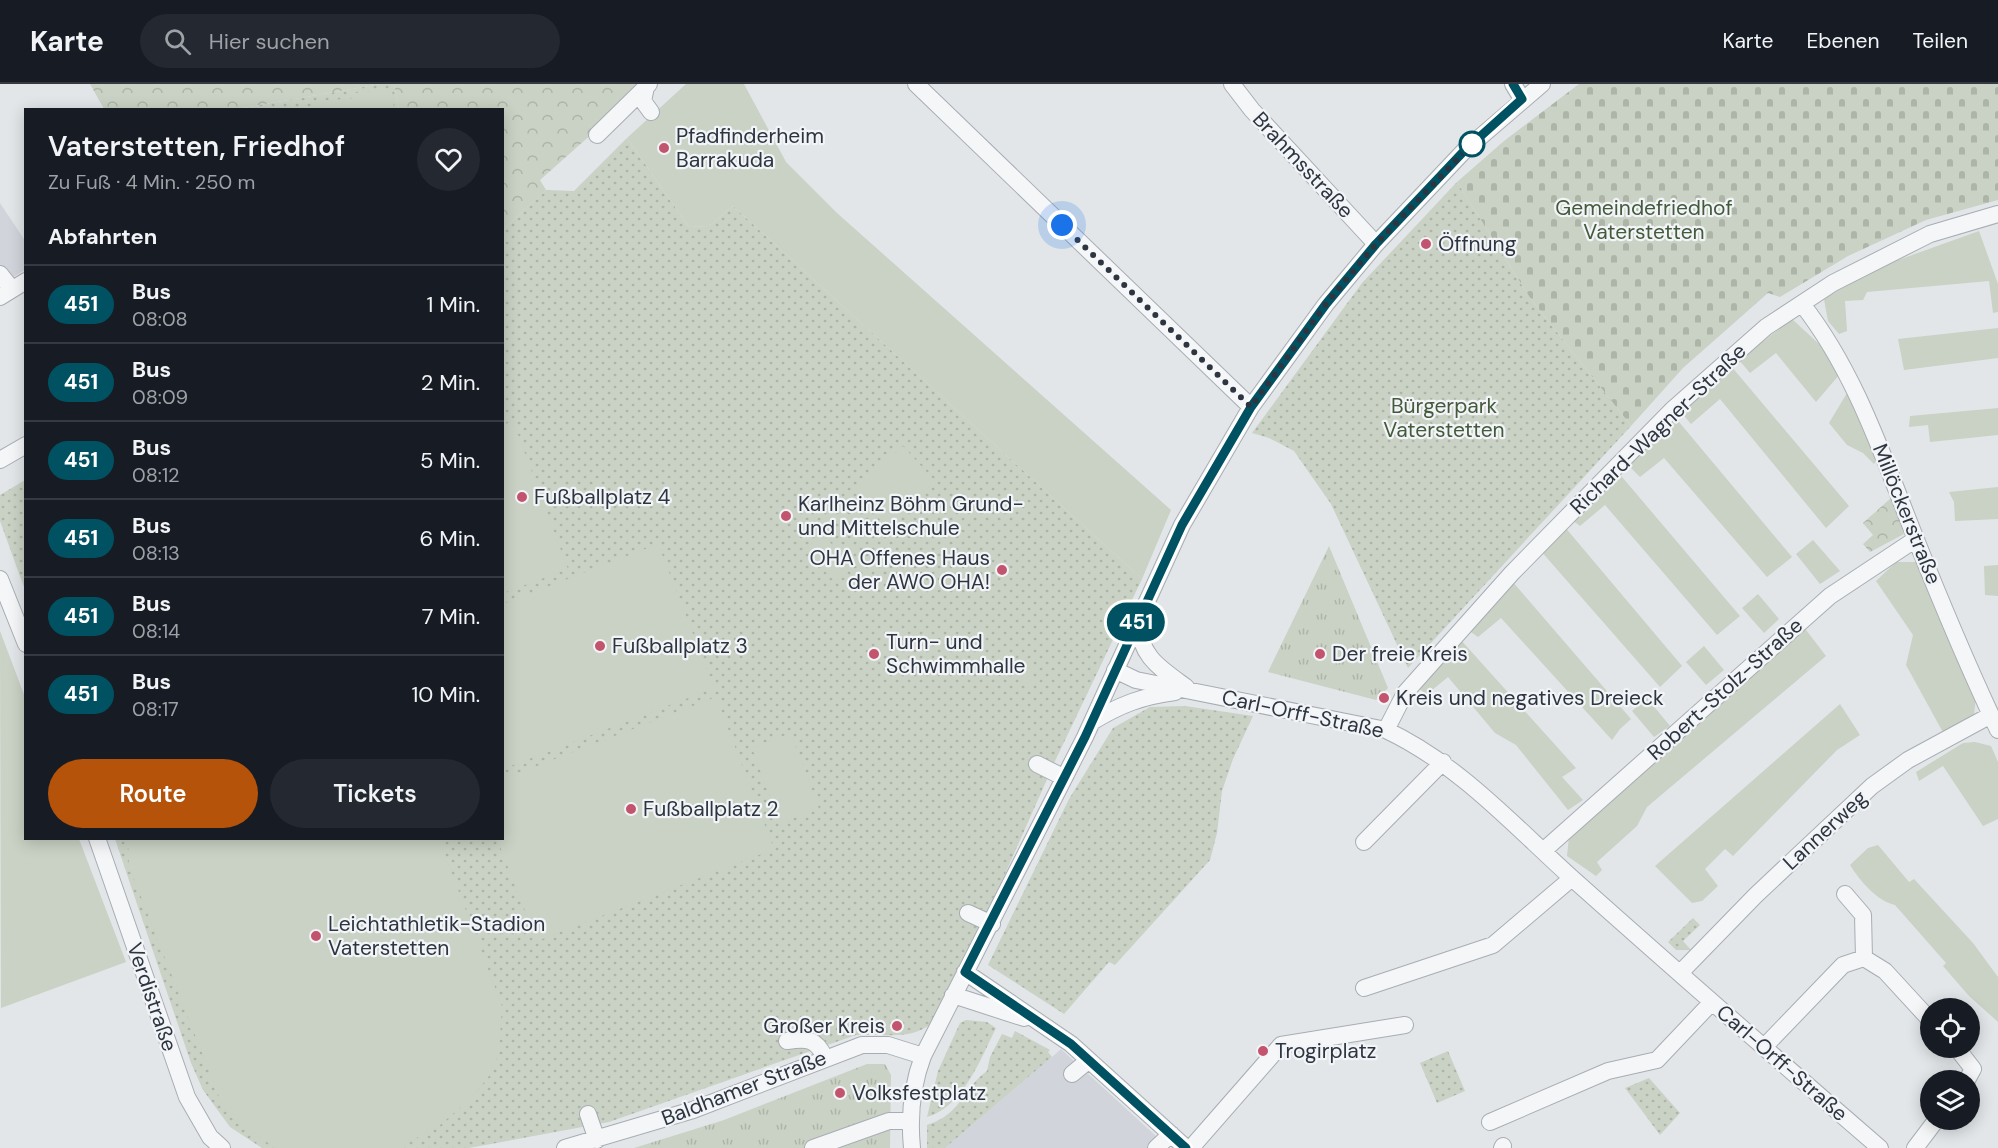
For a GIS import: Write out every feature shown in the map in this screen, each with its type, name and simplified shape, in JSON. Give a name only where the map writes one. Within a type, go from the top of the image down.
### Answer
[{"type":"street","points":[[916,84],[1251,407]]},
{"type":"street","name":"Brahmsstraße","points":[[1232,84],[1252,110],[1376,244]]},
{"type":"street","points":[[1513,84],[1522,99]]},
{"type":"street","points":[[912,1148],[911,1121],[916,1075],[923,1056],[992,924],[1092,722],[1182,525],[1251,407],[1326,304],[1376,244],[1464,151],[1542,84]]},
{"type":"street","points":[[648,85],[643,101],[651,112]]},
{"type":"street","points":[[597,135],[648,85]]},
{"type":"street","name":"Richard-Wagner-Straße","points":[[1386,730],[1405,693],[1557,526],[1679,403],[1766,327],[1833,283],[1930,234],[1998,214]]},
{"type":"street","points":[[0,274],[12,289]]},
{"type":"street","name":"Millöckerstraße","points":[[1802,304],[1829,340],[1867,414],[1916,539],[1994,723]]},
{"type":"street","points":[[0,460],[24,446]]},
{"type":"street","name":"Robert-Stolz-Straße","points":[[1542,851],[1830,596],[1916,539]]},
{"type":"street","points":[[0,579],[24,639]]},
{"type":"street","name":"Carl-Orff-Straße","points":[[1137,620],[1139,639],[1148,657],[1191,691]]},
{"type":"street","name":"Carl-Orff-Straße","points":[[1115,670],[1136,680],[1386,730],[1443,762],[1880,1148]]},
{"type":"street","name":"Carl-Orff-Straße","points":[[1092,722],[1116,707],[1138,698],[1191,691]]},
{"type":"street","name":"Lannerweg","points":[[1680,973],[1756,895],[1872,786],[1908,760],[1994,723]]},
{"type":"street","points":[[1364,842],[1443,762]]},
{"type":"street","points":[[1037,764],[1063,777]]},
{"type":"street","name":"Verdistraße","points":[[98,840],[187,1097],[216,1144]]},
{"type":"street","points":[[1364,988],[1493,945],[1572,878]]},
{"type":"street","points":[[1845,894],[1863,915],[1864,958]]},
{"type":"street","points":[[968,913],[992,924]]},
{"type":"street","points":[[1764,1047],[1843,965],[1864,958],[1885,970],[1920,1009]]},
{"type":"street","points":[[965,972],[1048,1026],[1186,1148]]},
{"type":"street","points":[[953,995],[1048,1026]]},
{"type":"street","name":"Carl-Orff-Straße","points":[[1490,1122],[1608,1071],[1657,1060],[1712,1002]]},
{"type":"street","points":[[1191,1148],[1281,1045],[1405,1025]]},
{"type":"street","points":[[787,1041],[807,1038],[818,1044],[825,1058]]},
{"type":"street","name":"Baldhamer Straße","points":[[565,1148],[693,1110],[862,1045],[888,1045],[923,1056]]},
{"type":"street","points":[[1072,1074],[1089,1060]]},
{"type":"street","points":[[588,1114],[597,1140]]},
{"type":"street","points":[[813,1148],[889,1121],[911,1121]]},
{"type":"street","points":[[1915,1148],[1929,1130]]},
{"type":"street","points":[[1156,1148],[1171,1134]]},
{"type":"shaded area","points":[[0,203],[24,239],[24,271],[0,285]]},
{"type":"shaded area","points":[[1061,1049],[1169,1148],[945,1148],[1052,1057]]},
{"type":"green space","points":[[90,84],[381,84],[243,108],[103,108]]},
{"type":"green space","points":[[381,84],[394,84],[399,108],[243,108]]},
{"type":"green space","points":[[394,84],[642,84],[603,124],[540,180],[546,190],[504,229],[504,108],[399,108]]},
{"type":"green space","points":[[686,84],[744,84],[786,162],[837,213],[1171,510],[1142,579],[733,206],[709,226],[689,227],[627,138]]},
{"type":"green space","name":"Gemeindefriedhof Vaterstetten","points":[[1579,84],[1998,84],[1998,200],[1926,220],[1848,256],[1780,297],[1768,293],[1683,368],[1631,426],[1530,298],[1457,182],[1504,141]]},
{"type":"green space","points":[[392,89],[394,108],[291,108],[319,106],[319,101],[355,98],[355,93]]},
{"type":"green space","points":[[627,138],[689,227],[709,226],[733,206],[1142,579],[1056,759],[978,935],[931,1024],[914,1033],[856,1035],[609,1122],[469,1148],[262,1148],[230,1127],[203,1090],[191,1063],[115,840],[504,840],[504,229],[546,190],[574,191]]},
{"type":"green space","name":"Bürgerpark Vaterstetten","points":[[1457,182],[1530,298],[1631,426],[1408,668],[1331,504],[1294,451],[1269,438],[1252,433],[1362,283]]},
{"type":"green space","points":[[1979,231],[1998,284],[1998,312],[1993,313],[1989,281],[1867,292],[1863,300],[1845,301],[1847,331],[1839,334],[1828,321],[1824,299],[1876,268]]},
{"type":"green space","points":[[1792,319],[1819,344],[1840,374],[1816,402],[1776,353],[1750,373],[1739,360]]},
{"type":"green space","points":[[1998,328],[1998,358],[1904,370],[1898,339]]},
{"type":"green space","points":[[1731,366],[1849,506],[1826,528],[1720,399],[1691,424],[1680,411]]},
{"type":"green space","points":[[1850,388],[1880,456],[1874,464],[1863,453],[1847,445],[1829,423]]},
{"type":"green space","points":[[1998,408],[1998,435],[1930,442],[1928,425],[1909,427],[1910,416]]},
{"type":"green space","points":[[1674,416],[1792,557],[1767,577],[1664,458],[1640,477],[1625,462]]},
{"type":"green space","name":"Fußballplatz 4","points":[[513,421],[568,569],[504,593],[504,425]]},
{"type":"green space","points":[[903,446],[935,481],[886,526],[853,491]]},
{"type":"green space","points":[[1617,471],[1740,616],[1717,635],[1605,505],[1580,526],[1571,519]]},
{"type":"green space","points":[[24,481],[24,587],[0,521],[0,495]]},
{"type":"green space","points":[[1998,487],[1998,519],[1955,521],[1954,502],[1949,492]]},
{"type":"green space","points":[[1891,498],[1904,534],[1870,552],[1863,544],[1873,535],[1863,523]]},
{"type":"green space","points":[[1564,526],[1682,666],[1660,687],[1540,550]]},
{"type":"green space","points":[[822,533],[851,566],[834,581],[805,549]]},
{"type":"green space","points":[[1813,540],[1840,571],[1820,584],[1796,554]]},
{"type":"green space","name":"Fußballplatz 3","points":[[658,544],[714,688],[504,769],[504,604]]},
{"type":"green space","points":[[1329,546],[1388,688],[1376,700],[1268,672]]},
{"type":"green space","points":[[1896,562],[1919,562],[1976,697],[1974,715],[1945,736],[1906,665],[1913,635],[1876,581]]},
{"type":"green space","points":[[1998,565],[1998,596],[1985,595],[1984,566]]},
{"type":"green space","points":[[1512,581],[1631,719],[1612,740],[1501,618],[1478,637],[1468,630]]},
{"type":"green space","points":[[1758,594],[1779,619],[1764,633],[1742,608]]},
{"type":"green space","points":[[1803,626],[1826,656],[1647,807],[1637,826],[1597,862],[1602,870],[1596,876],[1567,856],[1569,837]]},
{"type":"green space","points":[[0,631],[24,694],[24,840],[79,840],[126,962],[1,1008]]},
{"type":"green space","points":[[1460,639],[1576,768],[1562,777],[1583,800],[1568,810],[1516,745],[1495,733],[1448,677],[1426,695],[1417,686]]},
{"type":"green space","points":[[1704,646],[1724,670],[1706,685],[1686,662]]},
{"type":"green space","points":[[1022,665],[1035,670],[1030,683],[1016,677]]},
{"type":"green space","name":"Fußballplatz 2","points":[[716,697],[774,849],[537,941],[497,840],[504,840],[504,779]]},
{"type":"green space","points":[[1647,698],[1670,726],[1654,737],[1632,711]]},
{"type":"green space","points":[[1840,704],[1860,735],[1837,750],[1733,856],[1725,849],[1705,869],[1718,886],[1702,901],[1692,903],[1655,866]]},
{"type":"green space","points":[[1185,706],[1253,716],[1233,759],[1222,791],[1217,833],[1210,860],[1115,965],[1109,962],[1064,1014],[988,965],[1069,799],[1113,728],[1150,707]]},
{"type":"green space","points":[[791,733],[819,809],[780,823],[752,748]]},
{"type":"green space","points":[[1975,742],[1991,746],[1998,762],[1998,819],[1983,826],[1943,766],[1919,781],[1916,772],[1963,743]]},
{"type":"green space","name":"Leichtathletik-Stadion Vaterstetten","points":[[128,840],[439,840],[502,1006],[499,1053],[489,1076],[473,1096],[439,1126],[398,1148],[277,1148],[244,1129],[228,1114],[220,1099],[129,866]]},
{"type":"green space","points":[[1878,845],[1909,882],[1914,879],[1973,943],[1998,977],[1998,1022],[1980,1006],[1980,998],[1969,996],[1943,966],[1946,963],[1895,905],[1875,895],[1854,871],[1850,865],[1868,848]]},
{"type":"green space","points":[[1693,918],[1700,925],[1683,941],[1691,950],[1676,950],[1668,942]]},
{"type":"green space","points":[[966,1020],[987,1022],[996,1028],[977,1067],[961,1092],[940,1112],[927,1117],[938,1071],[960,1023]]},
{"type":"green space","points":[[1015,1031],[1050,1050],[1048,1052],[1052,1057],[945,1148],[927,1148],[927,1125],[939,1120],[955,1108],[972,1085],[987,1071],[990,1057],[1002,1034],[1012,1038]]},
{"type":"green space","points":[[1448,1051],[1465,1091],[1437,1103],[1420,1063]]},
{"type":"green space","name":"Volksfestplatz","points":[[867,1064],[885,1064],[891,1075],[890,1148],[634,1148],[724,1120]]},
{"type":"green space","points":[[1649,1078],[1680,1113],[1660,1135],[1625,1088]]},
{"type":"bus line","name":"451","points":[[1186,1148],[1071,1044],[1048,1026],[965,972],[992,924],[1063,777],[1085,737],[1182,525],[1251,407],[1280,364],[1326,304],[1376,244],[1447,167],[1522,99],[1513,84]]},
{"type":"place","name":"Pfadfinderheim Barrakuda","points":[[664,148]]},
{"type":"place","name":"Öffnung","points":[[1426,244]]},
{"type":"place","name":"Fußballplatz 4","points":[[522,497]]},
{"type":"place","name":"Karlheinz Böhm Grund- und Mittelschule","points":[[786,516]]},
{"type":"place","name":"OHA Offenes Haus der AWO OHA!","points":[[1002,570]]},
{"type":"place","name":"Fußballplatz 3","points":[[600,646]]},
{"type":"place","name":"Turn- und Schwimmhalle","points":[[874,654]]},
{"type":"place","name":"Der freie Kreis","points":[[1320,654]]},
{"type":"place","name":"Kreis und negatives Dreieck","points":[[1384,698]]},
{"type":"place","name":"Fußballplatz 2","points":[[631,809]]},
{"type":"place","name":"Leichtathletik-Stadion Vaterstetten","points":[[316,936]]},
{"type":"place","name":"Großer Kreis","points":[[897,1026]]},
{"type":"place","name":"Trogirplatz","points":[[1263,1051]]},
{"type":"place","name":"Volksfestplatz","points":[[840,1093]]},
{"type":"route","points":[[1062,225],[1251,407],[1280,364],[1326,304],[1376,244],[1447,167],[1472,144]]}]
